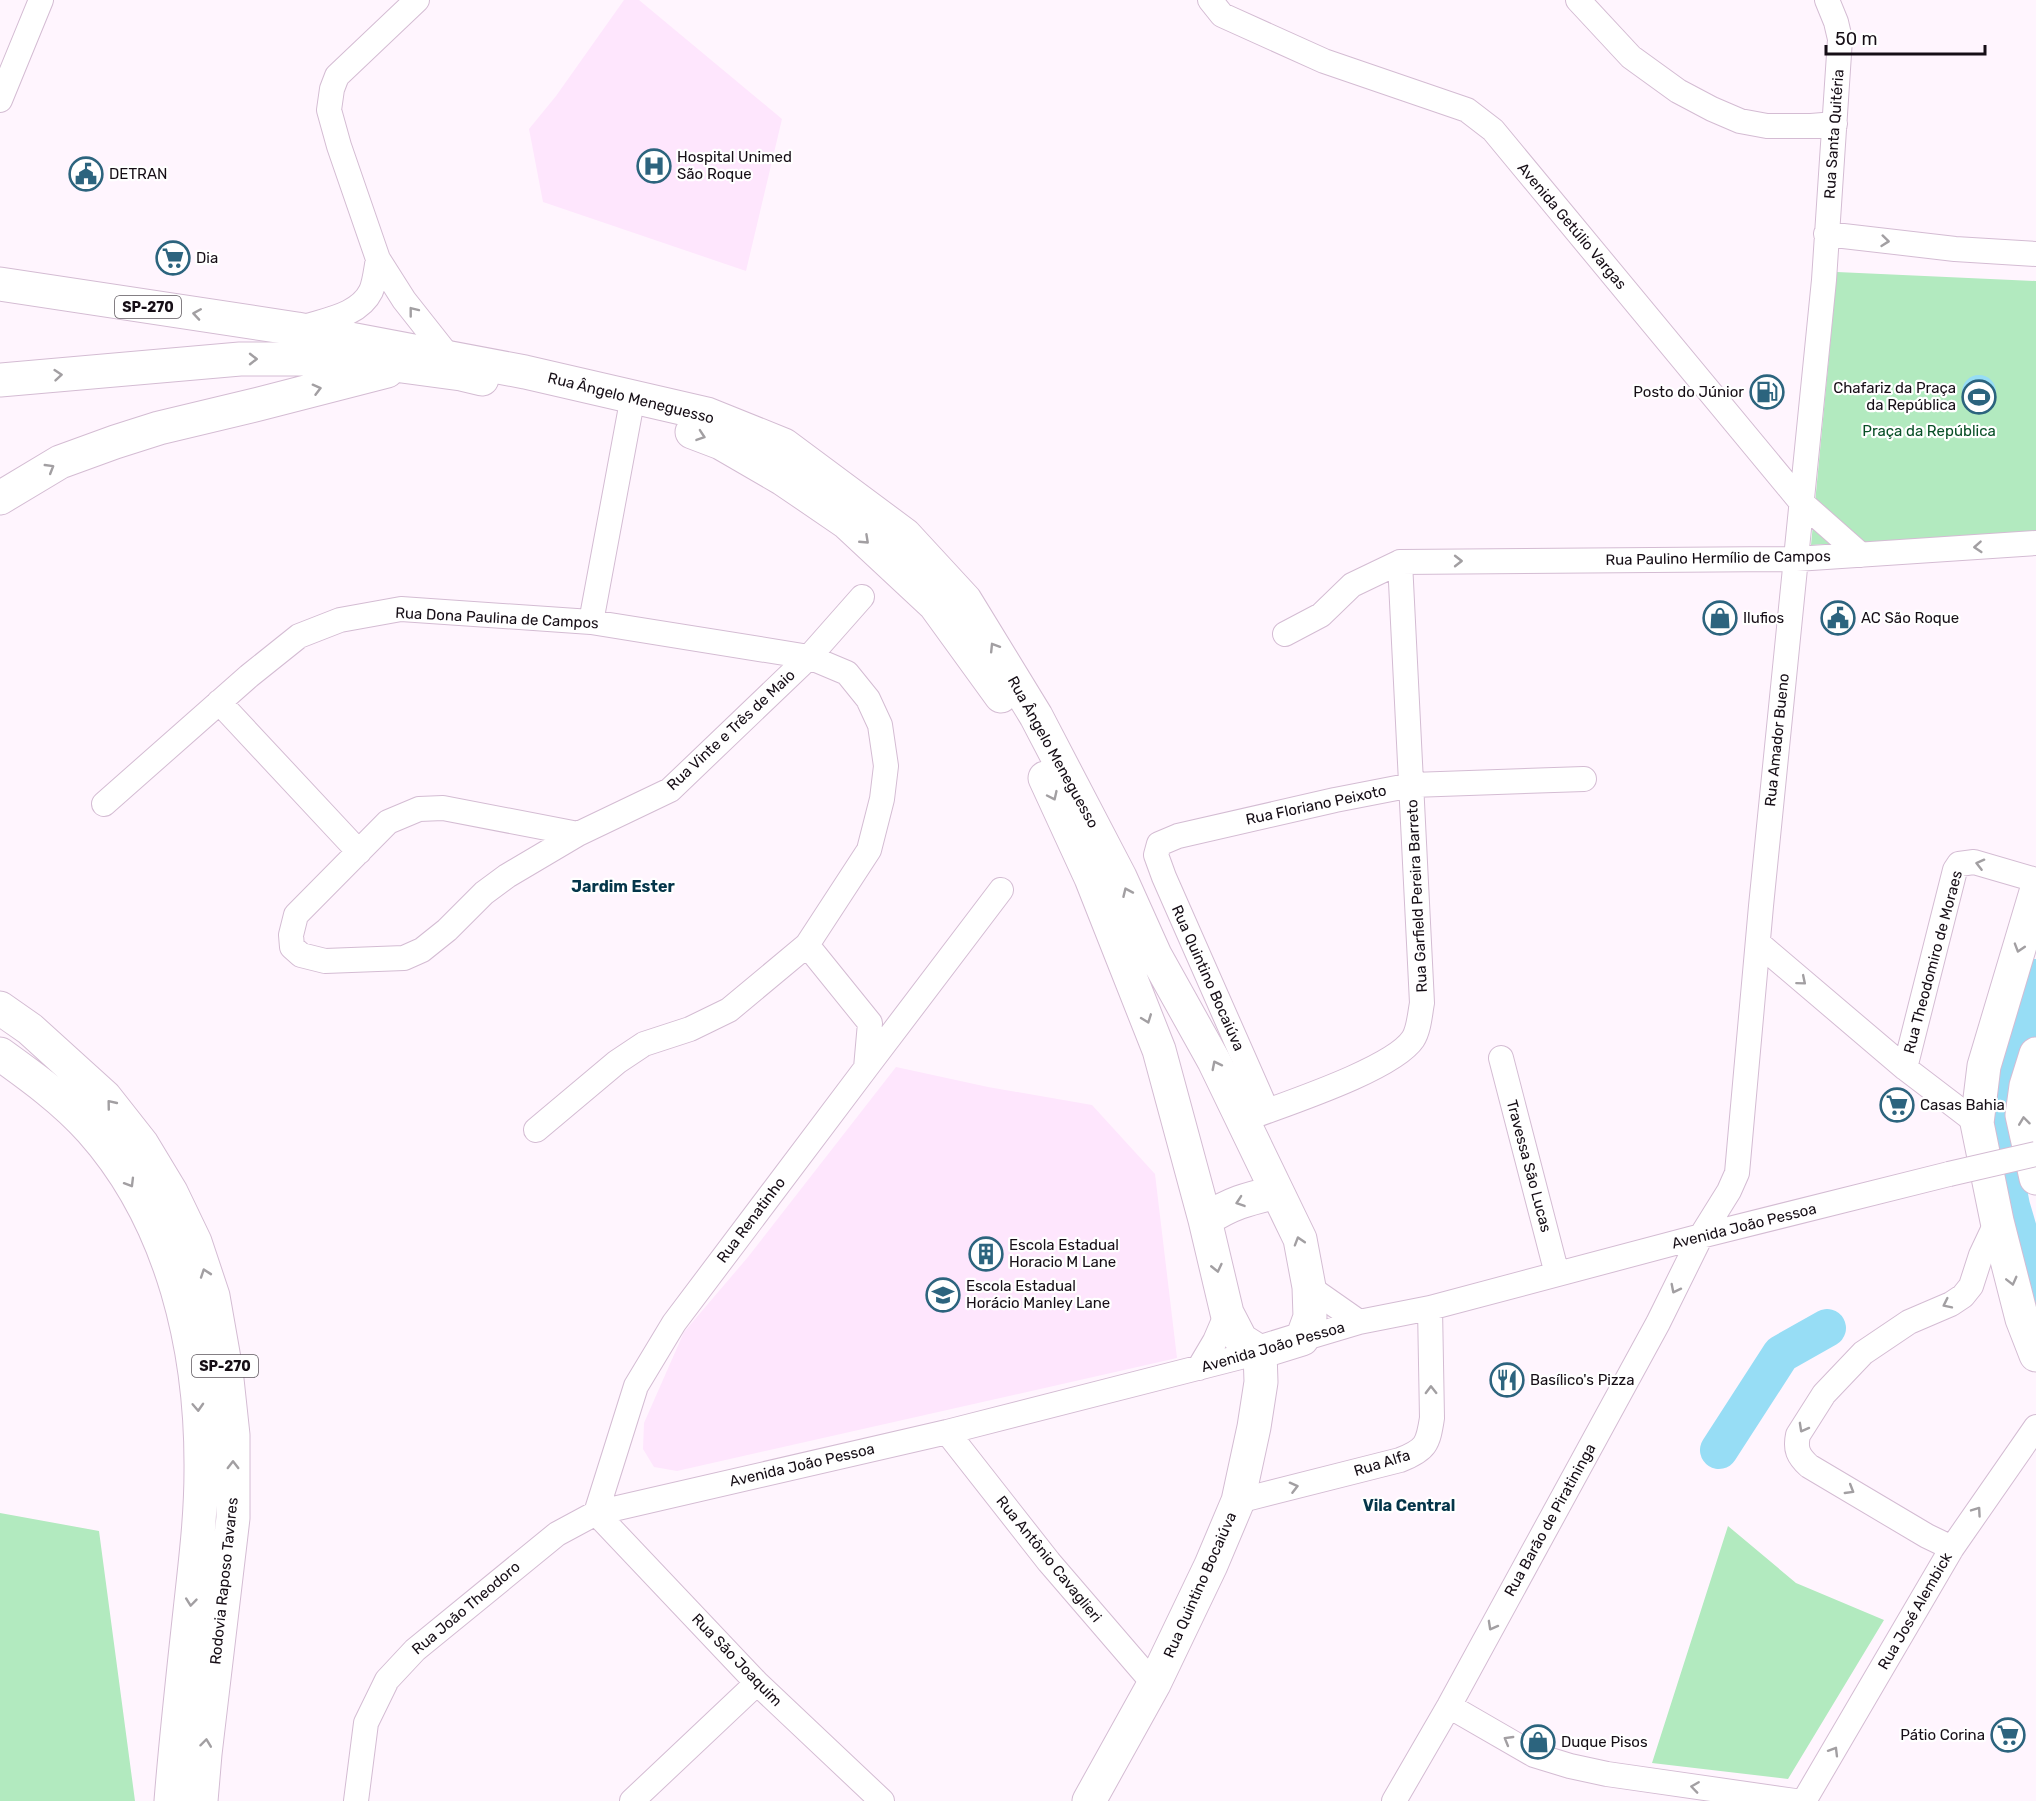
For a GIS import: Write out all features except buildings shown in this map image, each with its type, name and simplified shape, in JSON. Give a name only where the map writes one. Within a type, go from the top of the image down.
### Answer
[{"type":"main road","name":"SP-270","points":[[0,284],[297,329]]},
{"type":"main road","name":"Rua Ângelo Meneguesso","points":[[297,329],[525,372],[631,405],[668,424],[722,443],[783,479],[846,522],[935,605],[1019,722],[1090,878],[1159,1050],[1205,1220],[1227,1313],[1241,1340],[1260,1352]]},
{"type":"main road","name":"Rua Ângelo Meneguesso","points":[[0,380],[240,359],[357,360],[400,368],[452,373],[631,405],[707,414],[784,445],[905,535],[965,600],[1036,716],[1120,877],[1155,955],[1214,1061],[1255,1115],[1277,1192],[1300,1239],[1309,1287],[1310,1317],[1302,1340]]},
{"type":"main road","points":[[0,498],[60,462],[115,442],[159,428],[259,405],[400,368]]},
{"type":"main road","points":[[2036,892],[1984,1065],[1977,1123],[1997,1221],[2022,1319],[2036,1355]]},
{"type":"main road","name":"Rodovia Raposo Tavares","points":[[0,1008],[30,1029],[105,1097],[142,1144],[171,1192],[195,1242],[213,1296],[226,1370],[233,1436],[233,1518],[201,1801]]},
{"type":"main road","name":"Rodovia Raposo Tavares","points":[[0,1054],[44,1086],[90,1129],[129,1179],[158,1235],[183,1302],[197,1384],[201,1470],[197,1546],[171,1801]]},
{"type":"main road","points":[[2036,1054],[2026,1086],[2022,1115],[2036,1178]]},
{"type":"main road","points":[[1205,1220],[1226,1206],[1244,1199],[1277,1192]]},
{"type":"main road","name":"Avenida João Pessoa","points":[[1260,1352],[1302,1340]]},
{"type":"main road","name":"Rua Quintino Bocaiúva","points":[[1089,1801],[1154,1684],[1238,1501],[1256,1416],[1260,1382],[1260,1352]]},
{"type":"street","points":[[0,100],[41,0]]},
{"type":"street","points":[[417,0],[337,76],[330,97],[329,110],[378,259],[404,300],[449,357]]},
{"type":"street","name":"Avenida Getúlio Vargas","points":[[1210,0],[1222,15],[1324,61],[1467,110],[1493,130],[1802,502],[1861,555]]},
{"type":"street","points":[[1578,0],[1631,57],[1678,91],[1712,109],[1740,121],[1767,126],[1835,124]]},
{"type":"street","name":"Rua Santa Quitéria","points":[[1826,234],[1840,39],[1827,0]]},
{"type":"street","points":[[1826,234],[1955,249],[2036,254]]},
{"type":"street","name":"Rua Amador Bueno","points":[[1701,1236],[1729,1191],[1737,1173],[1823,291],[1826,234]]},
{"type":"street","points":[[297,329],[350,312],[360,304],[371,292],[378,259]]},
{"type":"street","points":[[591,622],[631,405]]},
{"type":"street","name":"Rua Paulino Hermílio de Campos","points":[[1400,561],[1796,559],[2036,543]]},
{"type":"street","points":[[1285,634],[1320,615],[1352,585],[1400,561]]},
{"type":"street","name":"Rua Garfield Pereira Barreto","points":[[1255,1115],[1367,1071],[1395,1057],[1414,1038],[1422,1003],[1400,561]]},
{"type":"street","name":"Rua Vinte e Três de Maio","points":[[578,834],[443,808],[419,809],[388,822],[296,915],[291,935],[292,947],[301,955],[325,961],[404,958],[422,950],[447,930],[484,893],[507,876],[578,834],[669,790],[809,657],[862,597]]},
{"type":"street","name":"Rua Dona Paulina de Campos","points":[[104,804],[219,702],[299,636],[340,620],[401,609],[591,622],[809,657],[847,673],[868,699],[880,725],[886,766],[882,800],[869,850],[807,945],[729,1010],[690,1029],[644,1044],[617,1062],[536,1130]]},
{"type":"street","points":[[219,702],[358,852]]},
{"type":"street","name":"Rua Floriano Peixoto","points":[[1158,843],[1234,823],[1412,785],[1584,778]]},
{"type":"street","name":"Rua Quintino Bocaiúva","points":[[1158,843],[1156,855],[1255,1115]]},
{"type":"street","name":"Rua Theodomiro de Moraes","points":[[1905,1068],[1955,870],[1959,864],[1974,862],[2036,880]]},
{"type":"street","name":"Rua Renatinho","points":[[596,1513],[636,1386],[668,1332],[1001,890]]},
{"type":"street","points":[[1758,943],[1905,1068],[1977,1123]]},
{"type":"street","points":[[807,945],[870,1023],[866,1068]]},
{"type":"street","name":"Travessa São Lucas","points":[[1501,1058],[1557,1274]]},
{"type":"street","name":"Avenida João Pessoa","points":[[1302,1340],[1359,1322],[1430,1308],[1701,1236],[2036,1154]]},
{"type":"street","points":[[1952,1548],[1927,1536],[1809,1466],[1797,1451],[1797,1441],[1798,1435],[1824,1394],[1863,1353],[1909,1322],[1951,1304],[1963,1296],[1971,1286],[1981,1255],[1997,1221]]},
{"type":"street","name":"Rua Barão de Piratininga","points":[[1394,1801],[1449,1706],[1658,1323],[1701,1236]]},
{"type":"street","points":[[1309,1287],[1359,1322]]},
{"type":"street","name":"Rua Alfa","points":[[1238,1501],[1400,1460],[1425,1447],[1430,1435],[1432,1418],[1430,1308]]},
{"type":"street","points":[[1199,1368],[1215,1341],[1227,1313]]},
{"type":"street","name":"Avenida João Pessoa","points":[[596,1513],[947,1432],[1260,1352]]},
{"type":"street","name":"Rua José Alembick","points":[[1804,1801],[1952,1548],[2036,1428]]},
{"type":"street","name":"Rua Antônio Cavaglieri","points":[[947,1432],[1049,1562],[1154,1684]]},
{"type":"street","name":"Rua São Joaquim","points":[[596,1513],[757,1683],[882,1801]]},
{"type":"street","name":"Rua João Theodoro","points":[[356,1801],[366,1723],[387,1680],[415,1650],[548,1541],[596,1513]]},
{"type":"street","points":[[632,1801],[757,1683]]},
{"type":"street","points":[[1449,1706],[1534,1755],[1570,1766],[1607,1774],[1795,1801]]},
{"type":"shaded area","name":"Hospital Unimed São Roque","points":[[624,0],[639,0],[782,119],[746,271],[543,202],[529,129],[556,96]]},
{"type":"shaded area","name":"Escola Estadual Horácio Manley Lane","points":[[896,1067],[988,1087],[1092,1105],[1155,1174],[1177,1358],[677,1471],[654,1467],[643,1449],[644,1423],[684,1332],[748,1257]]},
{"type":"green space","name":"Praça da República","points":[[1837,272],[2036,281],[2036,533],[1811,545]]},
{"type":"green space","points":[[0,1513],[99,1531],[135,1801],[0,1801]]},
{"type":"green space","points":[[1728,1526],[1796,1583],[1884,1620],[1788,1779],[1652,1763]]},
{"type":"water","name":"Chafariz da Praça da República","points":[[1979,375],[1991,380],[1996,392],[1991,404],[1979,409],[1967,404],[1962,392],[1967,380]]},
{"type":"waterway","points":[[2036,978],[2006,1080],[1998,1117],[2000,1150],[2011,1206],[2036,1291]]},
{"type":"waterway","points":[[1719,1450],[1781,1354],[1827,1328]]},
{"type":"place","name":"Hospital Unimed São Roque","points":[[654,166]]},
{"type":"place","name":"DETRAN","points":[[86,174]]},
{"type":"place","name":"Dia","points":[[173,258]]},
{"type":"place","name":"Posto do Júnior","points":[[1767,392]]},
{"type":"place","name":"Chafariz da Praça da República","points":[[1979,397]]},
{"type":"place","name":"Ilufios","points":[[1720,618]]},
{"type":"place","name":"AC São Roque","points":[[1838,618]]},
{"type":"place","name":"Casas Bahia","points":[[1897,1105]]},
{"type":"place","name":"Escola Estadual Horacio M Lane","points":[[986,1254]]},
{"type":"place","name":"Escola Estadual Horácio Manley Lane","points":[[943,1295]]},
{"type":"place","name":"Basílico's Pizza","points":[[1507,1380]]},
{"type":"place","name":"Pátio Corina","points":[[2008,1735]]},
{"type":"place","name":"Duque Pisos","points":[[1538,1742]]},
{"type":"district","name":"Jardim Ester","points":[[623,886]]},
{"type":"district","name":"Vila Central","points":[[1409,1505]]}]
